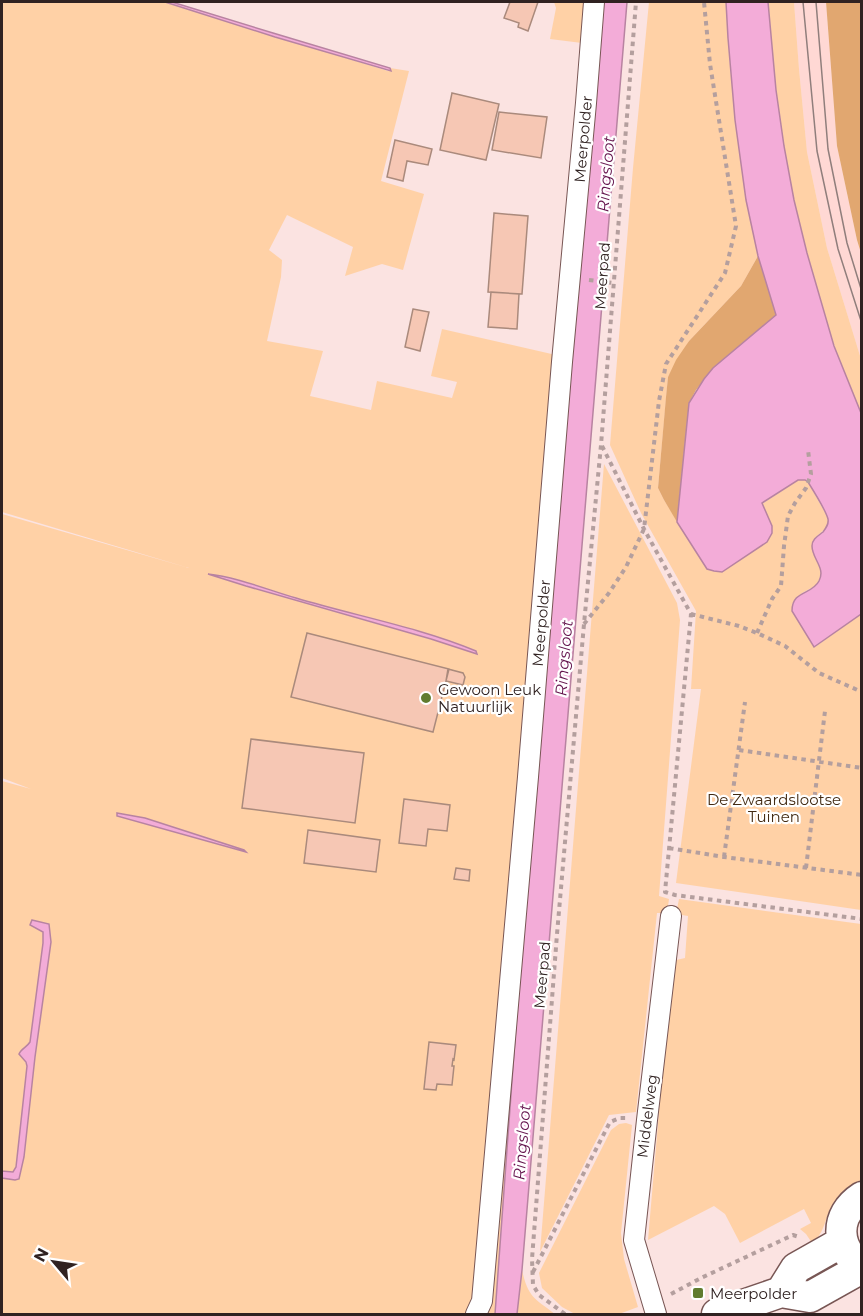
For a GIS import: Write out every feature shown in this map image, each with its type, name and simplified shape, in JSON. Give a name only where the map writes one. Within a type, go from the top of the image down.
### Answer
[{"type":"main road","points":[[717,1314],[781,1292],[810,1297],[861,1267],[849,1257],[842,1242],[841,1230],[848,1209],[861,1197]]},
{"type":"main road","points":[[781,1292],[796,1268],[842,1242]]},
{"type":"street","name":"Meerpolder","points":[[476,1314],[482,1301],[594,2]]},
{"type":"street","name":"Middelweg","points":[[654,1310],[634,1240],[671,916]]},
{"type":"path","name":"Meerpad","points":[[532,1276],[545,1084],[601,445],[636,2]]},
{"type":"path","points":[[584,624],[626,567],[644,530],[659,401],[666,364],[725,273],[736,226],[710,64],[704,2]]},
{"type":"path","points":[[605,282],[614,283]]},
{"type":"path","points":[[601,445],[644,530],[691,614],[665,892],[861,919]]},
{"type":"path","points":[[757,633],[772,599],[781,586],[788,516],[806,488],[811,474],[808,450]]},
{"type":"path","points":[[691,614],[757,633],[785,646],[819,673],[861,692]]},
{"type":"path","points":[[724,857],[745,702]]},
{"type":"path","points":[[806,868],[825,711]]},
{"type":"path","points":[[739,750],[861,768]]},
{"type":"path","points":[[669,848],[861,875]]},
{"type":"path","points":[[565,1314],[539,1295],[533,1286],[532,1276],[610,1122],[620,1118],[646,1120]]},
{"type":"path","points":[[654,1310],[701,1278],[766,1246],[793,1235],[801,1237]]},
{"type":"shaded area","points":[[794,2],[826,2],[837,146],[861,253],[861,359],[827,248],[807,152]]},
{"type":"shaded area","points":[[826,2],[861,2],[861,253],[837,146]]},
{"type":"shaded area","points":[[758,256],[776,315],[713,368],[689,403],[677,522],[658,488],[668,377],[689,341],[741,286]]},
{"type":"green space","points":[[2,2],[165,2],[388,71],[391,70],[390,68],[409,71],[381,181],[424,194],[403,270],[382,264],[345,276],[353,247],[287,215],[269,250],[282,260],[281,277],[267,341],[323,351],[310,396],[371,410],[377,381],[452,398],[457,382],[431,376],[442,329],[556,355],[582,43],[550,39],[556,8],[554,2],[600,2],[525,902],[495,1314],[2,1314],[2,1178],[19,1179],[24,1157],[51,942],[49,924],[32,921],[31,925],[43,932],[43,943],[30,1042],[20,1051],[27,1066],[16,1167],[13,1172],[2,1171],[2,781],[31,789],[2,778],[2,514],[189,568],[2,512]],"holes":[[[208,574],[243,581],[301,600],[411,629],[476,651],[475,654]],[[117,813],[145,818],[245,852],[117,816]]]},
{"type":"green space","name":"De Zwaardslootse Tuinen","points":[[649,2],[726,2],[737,129],[758,256],[741,286],[689,341],[668,377],[658,488],[707,569],[772,526],[762,504],[798,480],[808,482],[828,518],[828,526],[814,539],[813,552],[821,575],[815,586],[802,593],[792,604],[792,611],[815,647],[861,614],[861,910],[676,883],[701,689],[691,689],[696,611],[641,513],[610,445]]},
{"type":"green space","points":[[768,2],[794,2],[807,152],[827,248],[861,359],[861,413],[837,354],[820,303],[798,219],[776,89]]},
{"type":"green space","points":[[604,464],[677,603],[680,620],[659,896],[669,899],[667,913],[657,913],[636,1112],[609,1115],[540,1252]]},
{"type":"green space","points":[[679,899],[861,924],[861,1180],[839,1195],[830,1209],[821,1232],[812,1243],[800,1229],[811,1223],[804,1209],[740,1243],[725,1214],[714,1206],[648,1240],[672,961],[685,958],[688,916],[676,914]]},
{"type":"green space","points":[[619,1124],[632,1125],[621,1233],[624,1259],[638,1307],[619,1314],[575,1314],[562,1307],[542,1288],[539,1273],[611,1130]]},
{"type":"green space","points":[[522,1270],[533,1296],[555,1314],[517,1314]]},
{"type":"water","points":[[165,2],[172,2],[390,68],[391,71],[275,37]]},
{"type":"water","name":"Ringsloot","points":[[600,2],[627,2],[522,1270],[517,1314],[495,1314],[525,902]]},
{"type":"water","points":[[726,2],[768,2],[776,90],[794,200],[834,346],[861,413],[861,614],[814,647],[792,611],[795,599],[812,589],[819,581],[821,572],[812,544],[828,523],[825,511],[808,482],[798,480],[762,503],[772,526],[772,533],[767,542],[722,572],[707,569],[677,522],[689,403],[713,368],[776,315],[758,256],[746,200],[735,120]]},
{"type":"water","points":[[208,574],[241,581],[409,628],[476,651],[477,654],[431,639]]},
{"type":"water","points":[[117,813],[145,818],[246,852],[117,816]]},
{"type":"water","points":[[32,920],[49,924],[51,942],[24,1157],[19,1179],[15,1180],[2,1178],[2,1171],[13,1172],[16,1167],[27,1066],[19,1054],[30,1042],[43,943],[43,932],[30,925]]},
{"type":"building","points":[[510,2],[538,2],[528,31],[518,27],[519,23],[504,18]]},
{"type":"building","points":[[452,93],[499,104],[486,160],[440,150]]},
{"type":"building","points":[[499,112],[547,117],[541,158],[492,150]]},
{"type":"building","points":[[395,140],[432,149],[428,165],[407,161],[403,181],[387,177]]},
{"type":"building","points":[[494,213],[528,216],[522,294],[488,292]]},
{"type":"building","points":[[491,292],[519,294],[517,329],[488,327]]},
{"type":"building","points":[[413,309],[429,312],[420,351],[405,347]]},
{"type":"building","points":[[307,633],[449,669],[433,732],[291,697]]},
{"type":"building","points":[[448,669],[463,673],[465,677],[463,685],[446,681]]},
{"type":"building","points":[[251,739],[364,753],[355,823],[242,808]]},
{"type":"building","points":[[404,799],[450,805],[447,831],[428,829],[426,846],[399,843]]},
{"type":"building","points":[[308,830],[380,840],[376,872],[304,863]]},
{"type":"building","points":[[456,868],[470,870],[469,881],[454,879]]},
{"type":"building","points":[[429,1042],[456,1045],[452,1066],[454,1066],[452,1085],[437,1084],[436,1090],[424,1089]]},
{"type":"tram line","points":[[803,2],[817,151],[838,249],[862,324]]},
{"type":"tram line","points":[[816,2],[828,149],[847,243],[862,292]]},
{"type":"place","name":"Gewoon Leuk Natuurlijk","points":[[426,698]]},
{"type":"place","name":"Meerpolder","points":[[698,1293]]}]
